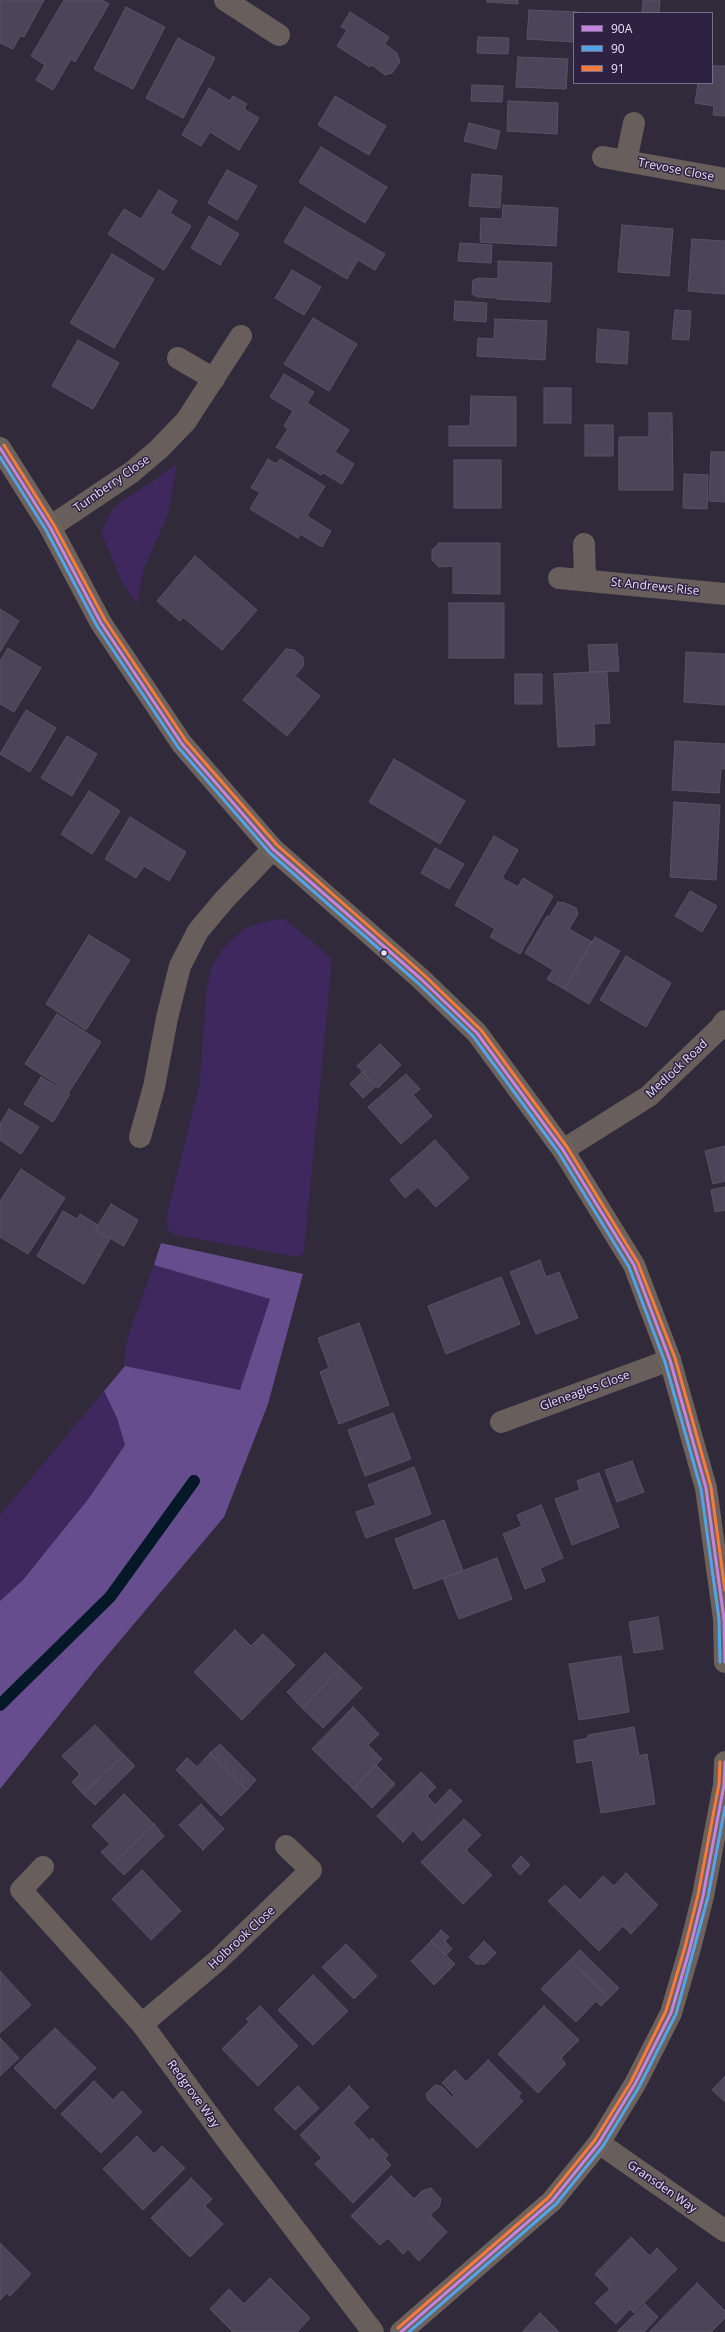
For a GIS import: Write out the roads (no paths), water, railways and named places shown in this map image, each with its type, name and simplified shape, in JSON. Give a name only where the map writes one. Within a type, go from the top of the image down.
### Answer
[{"type":"street","points":[[225,0],[279,35]]},
{"type":"street","name":"Trevose Close","points":[[626,161],[634,123]]},
{"type":"street","name":"Trevose Close","points":[[604,157],[725,179]]},
{"type":"street","name":"Turnberry Close","points":[[50,527],[132,472],[160,449],[186,421],[241,336]]},
{"type":"street","points":[[178,358],[214,379]]},
{"type":"street","points":[[0,448],[50,527],[101,623],[182,744],[273,849],[422,979],[477,1033],[563,1150],[634,1265],[670,1360],[706,1488],[724,1619],[725,1662]]},
{"type":"street","points":[[584,544],[585,580]]},
{"type":"street","name":"St Andrews Rise","points":[[559,578],[725,594]]},
{"type":"street","points":[[140,1137],[154,1087],[167,1018],[180,966],[198,931],[224,900],[273,849]]},
{"type":"street","name":"Medlock Road","points":[[563,1150],[649,1096],[720,1028],[725,1020]]},
{"type":"street","name":"Gleneagles Close","points":[[501,1422],[670,1360]]},
{"type":"street","points":[[401,2332],[552,2200],[599,2143],[635,2084],[671,2013],[703,1896],[725,1785],[725,1762]]},
{"type":"street","name":"Holbrook Close","points":[[142,2024],[218,1962],[311,1870],[286,1846]]},
{"type":"street","name":"Redgrove Way","points":[[43,1867],[21,1890],[142,2024],[224,2136],[373,2332]]},
{"type":"street","name":"Gransden Way","points":[[599,2143],[725,2231]]},
{"type":"waterway","points":[[0,1705],[110,1597],[194,1481]]}]
